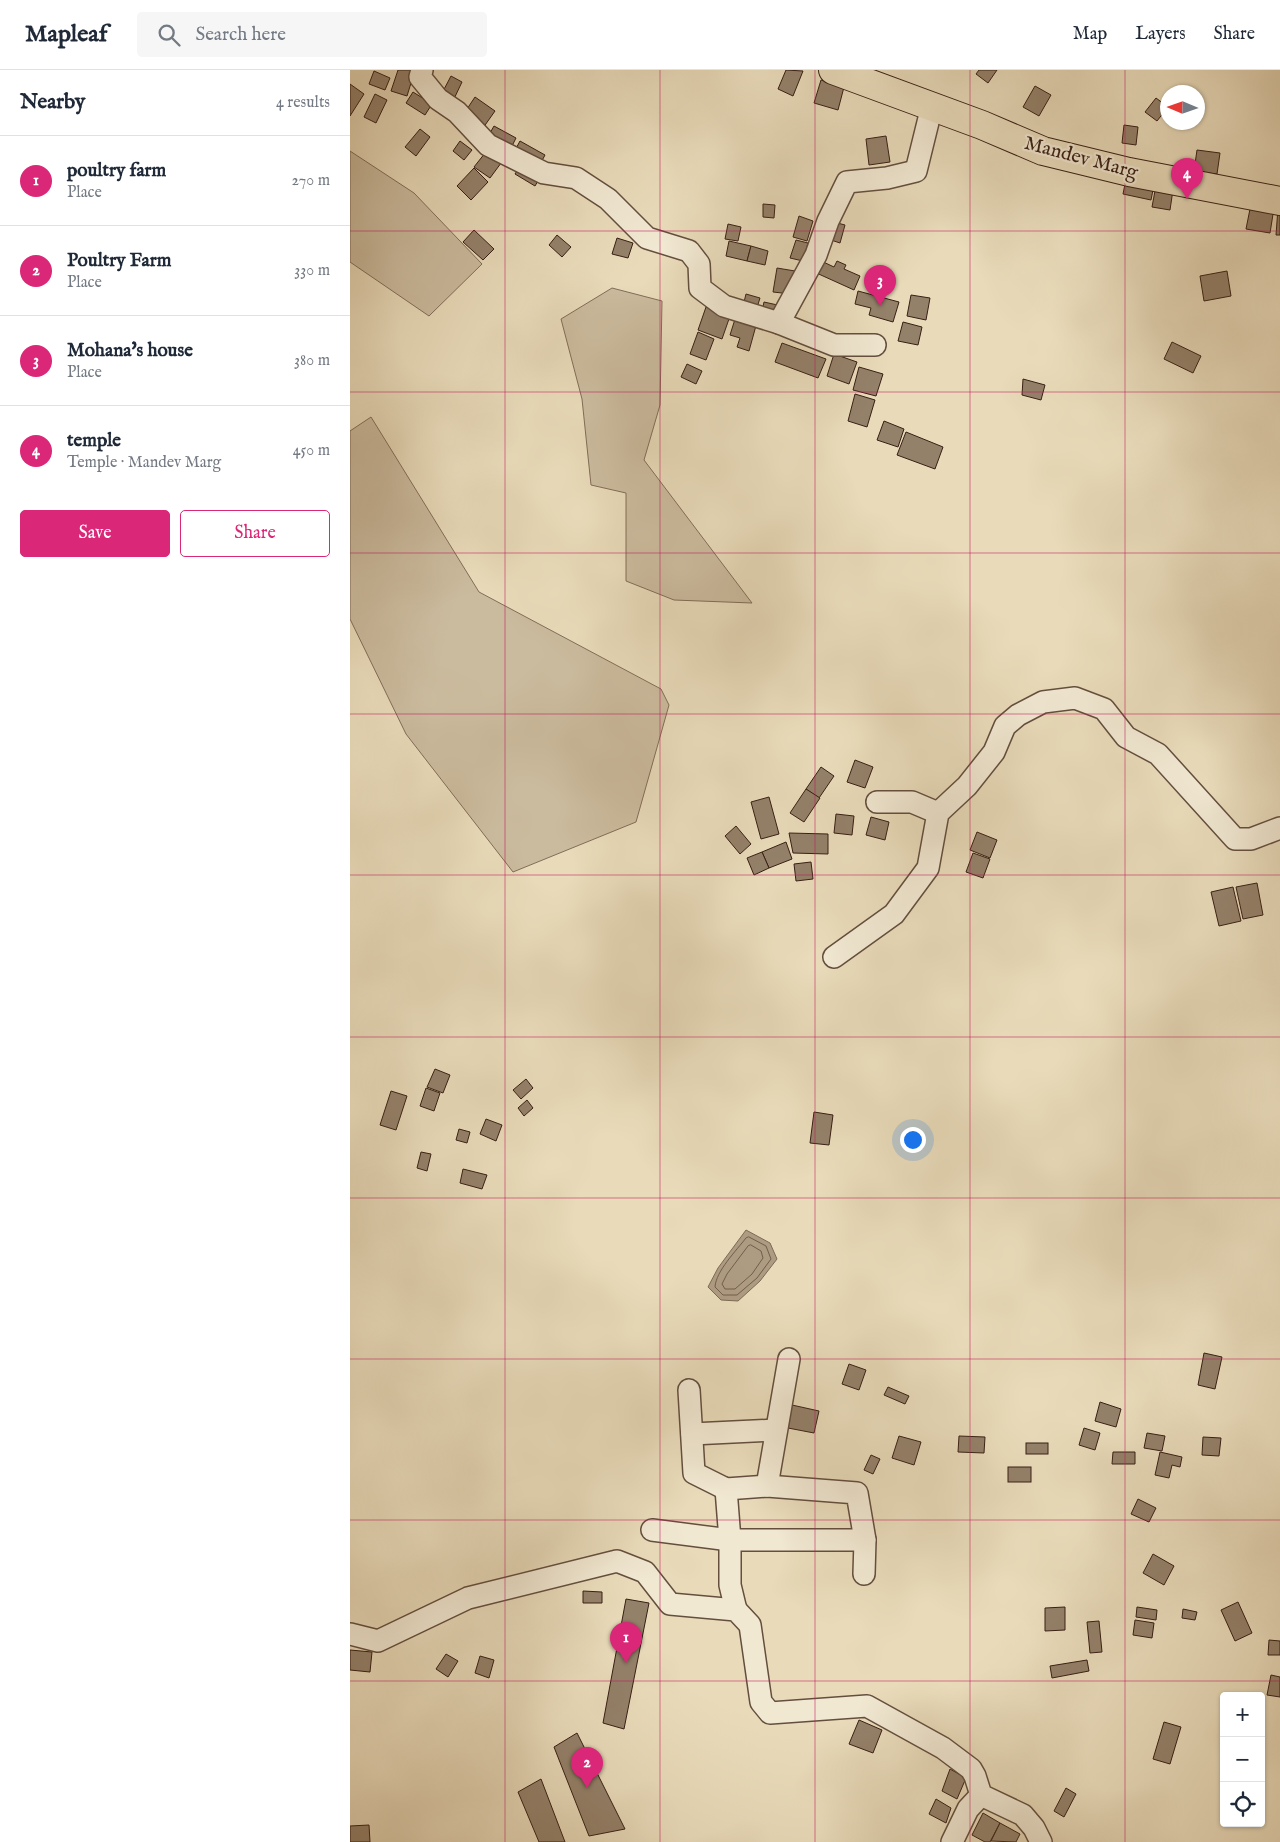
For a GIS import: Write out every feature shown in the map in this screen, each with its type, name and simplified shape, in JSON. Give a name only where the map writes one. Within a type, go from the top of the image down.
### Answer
[{"type":"main road","name":"Mandev Marg","points":[[833,70],[982,125],[1043,151],[1129,172],[1280,202]]},
{"type":"street","points":[[422,70],[420,77],[438,99],[457,112],[488,145],[544,173],[576,178],[608,199],[647,238],[689,251],[699,264],[700,288],[724,306],[779,323],[834,345],[875,346]]},
{"type":"street","points":[[779,323],[816,256],[828,221],[847,182],[887,178],[916,171],[932,106]]},
{"type":"street","points":[[834,957],[894,914],[928,868],[938,813],[968,786],[994,752],[1005,726],[1018,715],[1043,702],[1075,698],[1104,709],[1126,737],[1158,754],[1235,838],[1251,839],[1280,828]]},
{"type":"street","points":[[877,802],[912,802],[938,813]]},
{"type":"street","points":[[767,1486],[789,1359]]},
{"type":"street","points":[[689,1390],[694,1473],[726,1489],[767,1486],[857,1493],[865,1540],[864,1574]]},
{"type":"street","points":[[692,1434],[776,1430]]},
{"type":"street","points":[[726,1489],[730,1540],[730,1585],[736,1610],[750,1625],[761,1702],[770,1713],[867,1706],[943,1748],[971,1769],[976,1776],[981,1795],[1023,1815],[1034,1828],[1041,1842]]},
{"type":"street","points":[[652,1530],[730,1540],[865,1540]]},
{"type":"street","points":[[350,1634],[378,1641],[468,1598],[617,1561],[645,1572],[670,1604],[736,1610]]},
{"type":"street","points":[[952,1842],[968,1809],[981,1795]]},
{"type":"shaded area","points":[[350,151],[414,193],[482,264],[429,316],[350,262]]},
{"type":"shaded area","points":[[612,288],[662,301],[660,405],[644,460],[752,603],[674,600],[626,581],[626,493],[591,485],[582,399],[561,319]]},
{"type":"shaded area","points":[[371,417],[479,592],[661,689],[669,705],[636,822],[513,872],[406,734],[350,619],[350,431]]},
{"type":"water","points":[[746,1230],[770,1243],[777,1259],[760,1281],[738,1301],[721,1300],[708,1287],[718,1268]]},
{"type":"building","points":[[398,70],[415,70],[407,96],[391,91]]},
{"type":"building","points":[[786,70],[803,71],[793,96],[778,89]]},
{"type":"building","points":[[979,70],[997,70],[988,83],[976,74]]},
{"type":"building","points":[[374,71],[390,78],[385,90],[369,84]]},
{"type":"building","points":[[451,76],[462,82],[452,103],[440,97]]},
{"type":"building","points":[[821,80],[844,87],[838,110],[814,103]]},
{"type":"building","points":[[350,84],[364,94],[350,116]]},
{"type":"building","points":[[1035,86],[1051,95],[1039,116],[1023,107]]},
{"type":"building","points":[[413,92],[432,104],[425,115],[406,103]]},
{"type":"building","points":[[375,94],[387,100],[376,123],[364,117]]},
{"type":"building","points":[[475,97],[495,111],[483,128],[463,115]]},
{"type":"building","points":[[1156,98],[1160,101],[1160,117],[1157,121],[1145,112]]},
{"type":"building","points":[[1124,125],[1138,127],[1136,145],[1122,143]]},
{"type":"building","points":[[494,126],[516,138],[509,152],[486,140]]},
{"type":"building","points":[[420,129],[430,137],[416,156],[405,147]]},
{"type":"building","points":[[886,136],[890,162],[869,165],[866,139]]},
{"type":"building","points":[[460,141],[472,150],[464,160],[453,151]]},
{"type":"building","points":[[520,141],[545,155],[538,168],[513,154]]},
{"type":"building","points":[[489,148],[504,159],[490,178],[474,167]]},
{"type":"building","points":[[1197,150],[1220,153],[1217,174],[1194,171]]},
{"type":"building","points":[[522,163],[542,174],[535,186],[515,174]]},
{"type":"building","points":[[474,168],[488,182],[471,200],[457,186]]},
{"type":"building","points":[[1127,174],[1155,180],[1151,200],[1123,194]]},
{"type":"building","points":[[1157,180],[1174,183],[1170,210],[1152,207]]},
{"type":"building","points":[[763,204],[775,205],[774,218],[763,217]]},
{"type":"building","points":[[1251,204],[1274,208],[1270,233],[1246,229]]},
{"type":"building","points":[[1278,208],[1280,208],[1280,235],[1276,235]]},
{"type":"building","points":[[799,216],[813,221],[807,241],[793,237]]},
{"type":"building","points":[[830,221],[845,225],[840,243],[825,238]]},
{"type":"building","points":[[728,224],[741,227],[738,241],[725,239]]},
{"type":"building","points":[[474,230],[494,249],[483,260],[463,242]]},
{"type":"building","points":[[557,235],[571,247],[562,257],[549,245]]},
{"type":"building","points":[[617,238],[633,243],[628,258],[612,254]]},
{"type":"building","points":[[796,240],[808,243],[803,261],[790,258]]},
{"type":"building","points":[[729,241],[751,246],[747,261],[726,256]]},
{"type":"building","points":[[751,246],[768,251],[765,265],[747,261]]},
{"type":"building","points":[[817,259],[834,267],[837,261],[846,265],[844,269],[860,276],[854,290],[812,271]]},
{"type":"building","points":[[777,268],[795,271],[791,294],[773,292]]},
{"type":"building","points":[[1227,271],[1231,296],[1204,301],[1200,276]]},
{"type":"building","points":[[858,291],[899,302],[893,322],[869,315],[871,308],[855,304]]},
{"type":"building","points":[[746,294],[760,298],[755,314],[742,310]]},
{"type":"building","points":[[911,295],[930,298],[926,320],[907,316]]},
{"type":"building","points":[[764,302],[782,306],[779,320],[761,316]]},
{"type":"building","points":[[706,307],[730,316],[722,339],[698,330]]},
{"type":"building","points":[[736,316],[757,322],[749,351],[737,347],[740,338],[730,335]]},
{"type":"building","points":[[903,322],[922,327],[918,345],[898,341]]},
{"type":"building","points":[[698,332],[714,339],[706,360],[690,354]]},
{"type":"building","points":[[1172,342],[1201,356],[1193,373],[1164,359]]},
{"type":"building","points":[[782,343],[826,359],[818,378],[775,362]]},
{"type":"building","points":[[834,354],[857,362],[849,384],[827,376]]},
{"type":"building","points":[[687,364],[702,371],[696,384],[681,377]]},
{"type":"building","points":[[859,367],[883,374],[876,396],[853,390]]},
{"type":"building","points":[[1023,379],[1045,385],[1041,400],[1022,395]]},
{"type":"building","points":[[855,394],[875,400],[867,427],[848,421]]},
{"type":"building","points":[[884,421],[904,429],[898,447],[877,440]]},
{"type":"building","points":[[906,432],[943,447],[935,469],[897,455]]},
{"type":"building","points":[[855,760],[873,767],[865,788],[847,782]]},
{"type":"building","points":[[821,767],[834,776],[819,798],[806,789]]},
{"type":"building","points":[[806,789],[820,798],[804,822],[790,813]]},
{"type":"building","points":[[769,797],[779,834],[761,839],[751,802]]},
{"type":"building","points":[[836,814],[854,816],[852,835],[834,833]]},
{"type":"building","points":[[871,817],[889,822],[885,840],[866,835]]},
{"type":"building","points":[[736,826],[751,844],[740,854],[725,836]]},
{"type":"building","points":[[977,832],[997,840],[990,858],[970,850]]},
{"type":"building","points":[[789,833],[828,834],[828,854],[793,853]]},
{"type":"building","points":[[786,842],[792,859],[769,868],[762,852]]},
{"type":"building","points":[[762,852],[769,868],[754,875],[747,858]]},
{"type":"building","points":[[973,853],[990,859],[983,878],[966,872]]},
{"type":"building","points":[[811,862],[813,879],[796,881],[794,864]]},
{"type":"building","points":[[1257,883],[1263,915],[1243,919],[1236,887]]},
{"type":"building","points":[[1233,887],[1241,921],[1219,926],[1211,892]]},
{"type":"building","points":[[435,1069],[450,1075],[443,1093],[427,1087]]},
{"type":"building","points":[[526,1079],[533,1088],[521,1099],[513,1090]]},
{"type":"building","points":[[426,1088],[440,1093],[434,1111],[420,1106]]},
{"type":"building","points":[[391,1091],[407,1096],[396,1130],[380,1125]]},
{"type":"building","points":[[527,1100],[533,1108],[524,1116],[518,1108]]},
{"type":"building","points":[[814,1112],[833,1115],[829,1145],[810,1143]]},
{"type":"building","points":[[486,1119],[502,1125],[496,1141],[480,1134]]},
{"type":"building","points":[[459,1129],[470,1132],[467,1143],[456,1140]]},
{"type":"building","points":[[421,1152],[431,1154],[427,1171],[417,1168]]},
{"type":"building","points":[[463,1169],[487,1175],[482,1189],[460,1183]]},
{"type":"building","points":[[1204,1353],[1222,1357],[1215,1389],[1198,1385]]},
{"type":"building","points":[[849,1364],[866,1370],[859,1390],[842,1384]]},
{"type":"building","points":[[888,1387],[909,1396],[905,1404],[884,1395]]},
{"type":"building","points":[[1100,1402],[1121,1409],[1116,1427],[1095,1421]]},
{"type":"building","points":[[792,1405],[819,1411],[814,1433],[788,1428]]},
{"type":"building","points":[[1084,1428],[1100,1433],[1095,1450],[1079,1445]]},
{"type":"building","points":[[1147,1433],[1165,1436],[1162,1451],[1144,1448]]},
{"type":"building","points":[[899,1436],[921,1442],[914,1465],[892,1458]]},
{"type":"building","points":[[959,1436],[985,1437],[984,1453],[958,1452]]},
{"type":"building","points":[[1203,1437],[1221,1438],[1219,1456],[1202,1455]]},
{"type":"building","points":[[1026,1443],[1048,1443],[1048,1454],[1026,1454]]},
{"type":"building","points":[[1113,1452],[1135,1452],[1135,1464],[1112,1464]]},
{"type":"building","points":[[1160,1452],[1182,1457],[1180,1467],[1172,1465],[1169,1478],[1155,1475]]},
{"type":"building","points":[[871,1455],[880,1459],[873,1474],[864,1470]]},
{"type":"building","points":[[1008,1467],[1031,1467],[1031,1482],[1008,1482]]},
{"type":"building","points":[[1138,1499],[1156,1508],[1149,1522],[1131,1514]]},
{"type":"building","points":[[1153,1554],[1174,1566],[1164,1585],[1143,1573]]},
{"type":"building","points":[[583,1591],[602,1592],[602,1603],[583,1603]]},
{"type":"building","points":[[626,1599],[649,1603],[624,1729],[603,1723]]},
{"type":"building","points":[[1238,1602],[1252,1633],[1235,1641],[1221,1610]]},
{"type":"building","points":[[1065,1607],[1065,1630],[1045,1631],[1045,1608]]},
{"type":"building","points":[[1137,1607],[1157,1610],[1156,1620],[1136,1617]]},
{"type":"building","points":[[1183,1609],[1197,1612],[1195,1620],[1182,1618]]},
{"type":"building","points":[[1135,1620],[1154,1623],[1152,1638],[1133,1635]]},
{"type":"building","points":[[1099,1621],[1102,1652],[1090,1653],[1087,1622]]},
{"type":"building","points":[[1269,1640],[1280,1641],[1280,1655],[1268,1655]]},
{"type":"building","points":[[350,1650],[372,1652],[370,1672],[350,1670]]},
{"type":"building","points":[[446,1654],[458,1661],[448,1677],[436,1669]]},
{"type":"building","points":[[480,1656],[494,1660],[489,1678],[475,1673]]},
{"type":"building","points":[[1087,1660],[1089,1671],[1052,1678],[1050,1666]]},
{"type":"building","points":[[1271,1675],[1280,1677],[1280,1697],[1267,1695]]},
{"type":"building","points":[[859,1720],[882,1730],[873,1753],[849,1744]]},
{"type":"building","points":[[1164,1722],[1181,1727],[1170,1764],[1153,1759]]},
{"type":"building","points":[[577,1733],[625,1829],[589,1836],[554,1747]]},
{"type":"building","points":[[950,1769],[966,1778],[957,1799],[942,1791]]},
{"type":"building","points":[[541,1779],[565,1842],[539,1842],[518,1792]]},
{"type":"building","points":[[1066,1788],[1076,1794],[1064,1817],[1054,1811]]},
{"type":"building","points":[[936,1799],[951,1808],[946,1823],[929,1814]]},
{"type":"building","points":[[983,1813],[1000,1823],[990,1842],[985,1842],[972,1835]]},
{"type":"building","points":[[1000,1823],[1020,1834],[1016,1842],[991,1841]]},
{"type":"building","points":[[369,1825],[370,1842],[350,1842],[350,1826]]},
{"type":"place","name":"temple","points":[[1187,199]]},
{"type":"place","name":"Mohana's house","points":[[880,306]]},
{"type":"place","name":"poultry farm","points":[[626,1663]]},
{"type":"place","name":"Poultry Farm","points":[[587,1788]]}]
